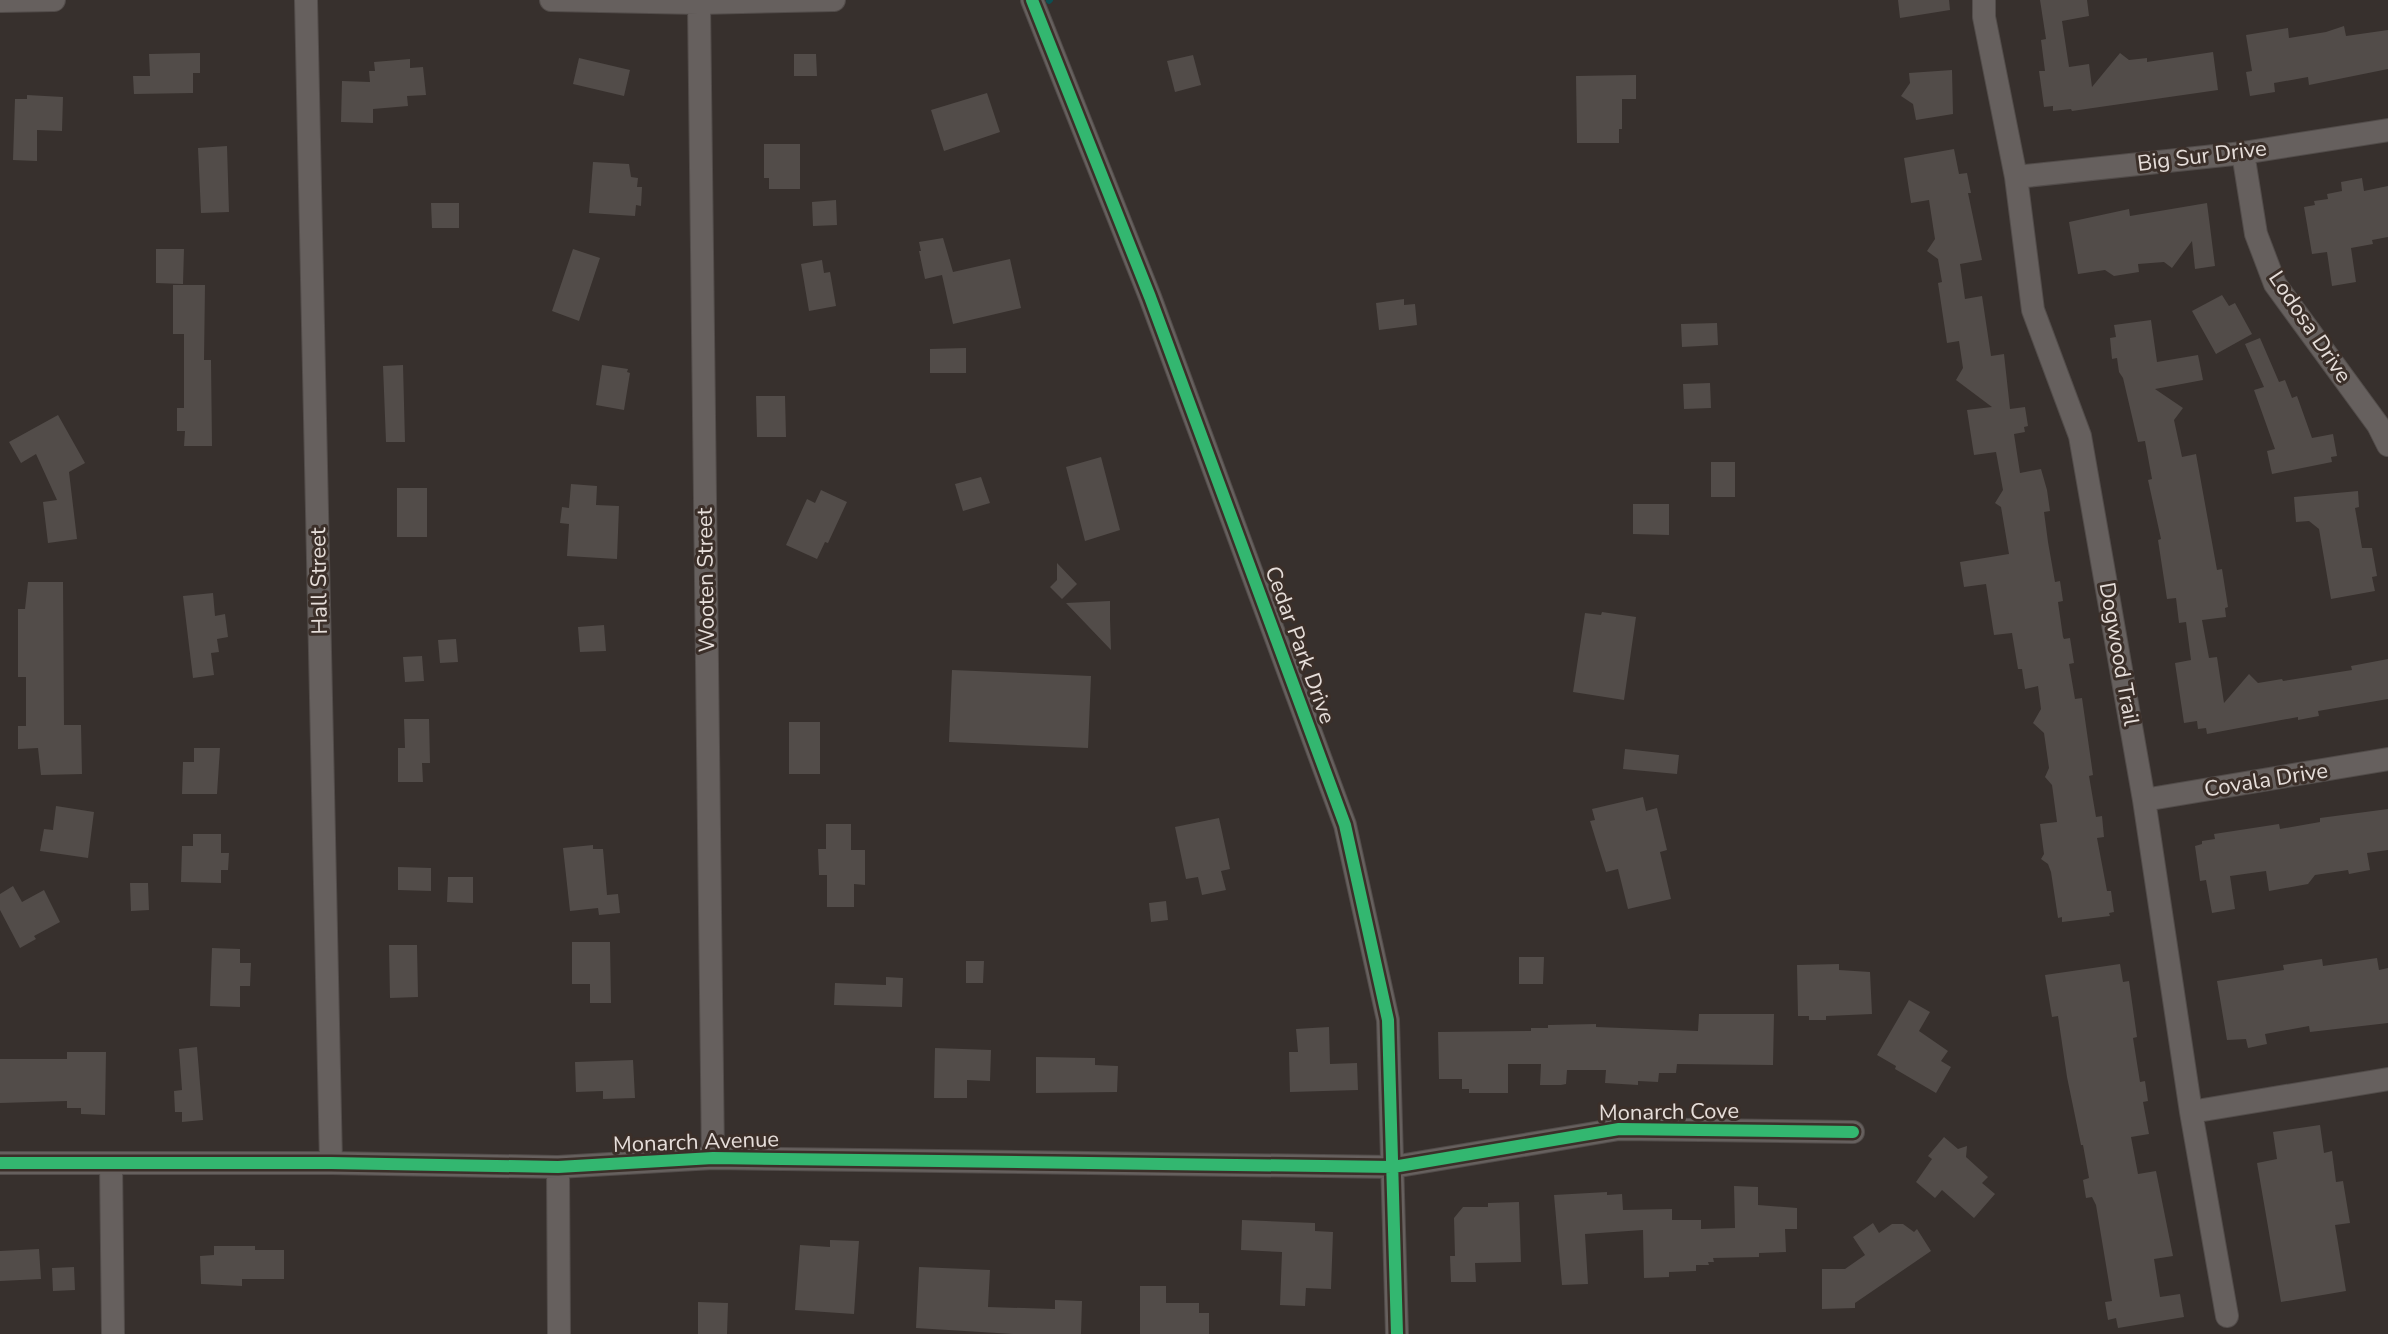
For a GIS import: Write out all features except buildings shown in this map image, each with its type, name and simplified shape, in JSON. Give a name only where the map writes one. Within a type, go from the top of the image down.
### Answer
[{"type":"street","points":[[0,1],[54,0]]},
{"type":"street","name":"Hall Street","points":[[306,0],[331,1163]]},
{"type":"street","points":[[551,0],[699,3],[834,0]]},
{"type":"street","name":"Cedar Park Drive","points":[[1032,0],[1150,297],[1345,825],[1388,1020],[1397,1334]]},
{"type":"street","name":"Dogwood Trail","points":[[1984,0],[1984,17],[2016,177],[2033,310],[2080,436],[2144,800],[2191,1112],[2227,1316]]},
{"type":"street","name":"Wooten Street","points":[[699,3],[713,1158]]},
{"type":"street","name":"Big Sur Drive","points":[[2016,177],[2243,153],[2388,130]]},
{"type":"street","name":"Lodosa Drive","points":[[2243,153],[2256,234],[2275,284],[2378,425],[2388,445]]},
{"type":"street","name":"Covala Drive","points":[[2144,800],[2388,759]]},
{"type":"street","points":[[2191,1112],[2388,1079]]},
{"type":"street","name":"Monarch Cove","points":[[1393,1167],[1619,1129],[1853,1132]]},
{"type":"street","name":"Monarch Avenue","points":[[0,1163],[558,1167],[713,1158],[1393,1167]]},
{"type":"street","points":[[111,1164],[113,1334]]},
{"type":"street","points":[[558,1167],[559,1334]]},
{"type":"cycle path","points":[[1032,0],[1150,297],[1345,825],[1388,1020],[1397,1334]]},
{"type":"cycle path","points":[[0,1163],[558,1167],[713,1158],[1393,1167],[1619,1129],[1853,1132]]}]
